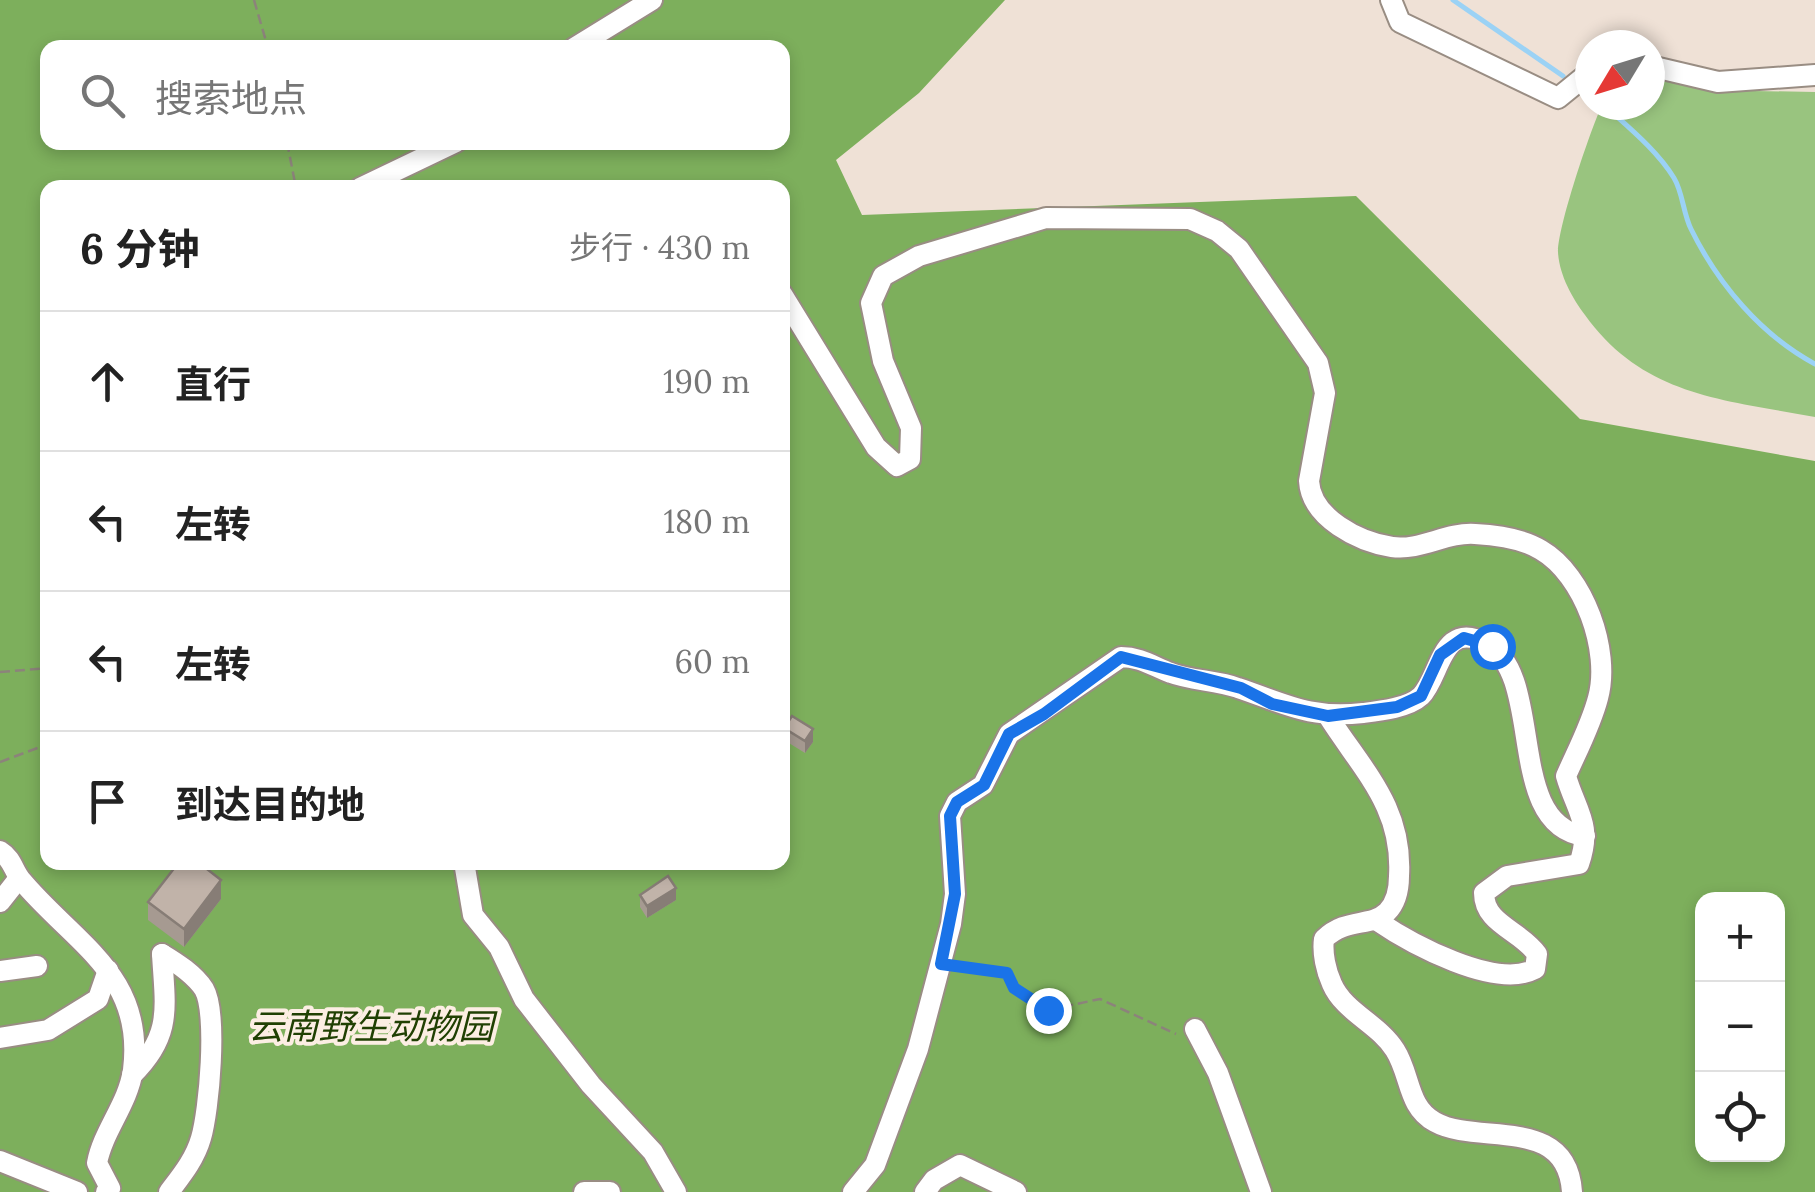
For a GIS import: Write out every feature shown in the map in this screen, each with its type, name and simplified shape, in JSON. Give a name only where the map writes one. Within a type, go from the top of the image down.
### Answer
[{"type":"street","points":[[587,40],[652,0]]},
{"type":"street","points":[[1390,0],[1400,22],[1558,98],[1575,84]]},
{"type":"street","points":[[1665,70],[1718,82],[1815,75]]},
{"type":"street","points":[[377,180],[439,150]]},
{"type":"street","points":[[790,307],[876,448],[897,466],[910,460],[913,442],[883,361],[870,303],[883,276],[895,267],[1046,218],[1190,219],[1230,239],[1284,307],[1325,378],[1309,491],[1330,519],[1350,532],[1392,547],[1420,546],[1472,534],[1531,545],[1556,562],[1582,598],[1598,638],[1599,696],[1566,776],[1584,816],[1585,836],[1579,864],[1507,876],[1484,892],[1484,907],[1493,919],[1529,942],[1537,954],[1535,969],[1522,976],[1492,974],[1400,936],[1376,920]]},
{"type":"street","points":[[853,1192],[875,1166],[918,1049],[941,964],[955,894],[950,816],[957,802],[984,785],[1009,734],[1044,714],[1108,664],[1136,658],[1175,675],[1206,679],[1272,704],[1328,716],[1397,707],[1421,696],[1450,644],[1464,638],[1492,646],[1510,669],[1521,697],[1529,772],[1541,798],[1572,834],[1585,836]]},
{"type":"street","points":[[1328,716],[1378,789],[1401,842],[1396,899],[1376,920],[1335,929],[1324,939],[1326,964],[1345,1003],[1394,1048],[1419,1112],[1451,1129],[1504,1132],[1536,1140],[1560,1160],[1572,1178],[1572,1192]]},
{"type":"street","points":[[0,852],[8,856],[19,878],[108,970],[132,1021],[132,1075]]},
{"type":"street","points":[[465,870],[473,915],[500,947],[524,999],[591,1085],[654,1152],[676,1192]]},
{"type":"street","points":[[0,902],[19,878]]},
{"type":"street","points":[[106,1192],[110,1188],[97,1163],[100,1148],[132,1075],[156,1052],[165,1009],[162,954],[185,968],[205,990],[212,1020],[202,1136],[189,1166],[169,1192]]},
{"type":"street","points":[[0,971],[37,966]]},
{"type":"street","points":[[0,1038],[48,1030],[98,999],[108,970]]},
{"type":"street","points":[[1195,1029],[1218,1072],[1261,1192]]},
{"type":"street","points":[[0,1161],[77,1192]]},
{"type":"street","points":[[925,1192],[934,1180],[960,1164],[1016,1192]]},
{"type":"street","points":[[584,1192],[610,1192]]},
{"type":"path","points":[[254,0],[266,40]]},
{"type":"path","points":[[289,150],[294,180]]},
{"type":"path","points":[[0,672],[40,669]]},
{"type":"path","points":[[0,762],[40,747]]},
{"type":"path","points":[[941,964],[1007,973],[1014,988],[1048,1010],[1100,1000],[1182,1037],[1195,1029]]},
{"type":"green space","name":"云南野生动物园","points":[[0,0],[1005,0],[919,93],[836,160],[862,215],[1356,196],[1580,419],[1815,461],[1815,1192],[0,1192]]},
{"type":"green space","points":[[1665,81],[1703,90],[1815,92],[1815,417],[1718,399],[1659,378],[1608,342],[1580,308],[1567,285],[1558,252],[1563,222],[1596,120],[1665,120]]},
{"type":"building","points":[[792,716],[813,729],[805,741],[790,732]]},
{"type":"building","points":[[173,870],[208,870],[221,880],[184,929],[148,902]]},
{"type":"building","points":[[668,876],[676,888],[647,906],[640,895]]},
{"type":"waterway","points":[[1453,0],[1563,76]]},
{"type":"waterway","points":[[1620,120],[1667,168],[1677,184],[1691,229],[1728,288],[1759,323],[1815,364]]},
{"type":"route","points":[[1048,1010],[1014,988],[1007,973],[941,964],[955,894],[950,816],[957,802],[984,785],[1000,744],[1009,734],[1044,714],[1121,657],[1136,658],[1175,675],[1241,688],[1272,704],[1328,716],[1397,707],[1421,696],[1440,655],[1450,644],[1464,638],[1492,646]]}]
